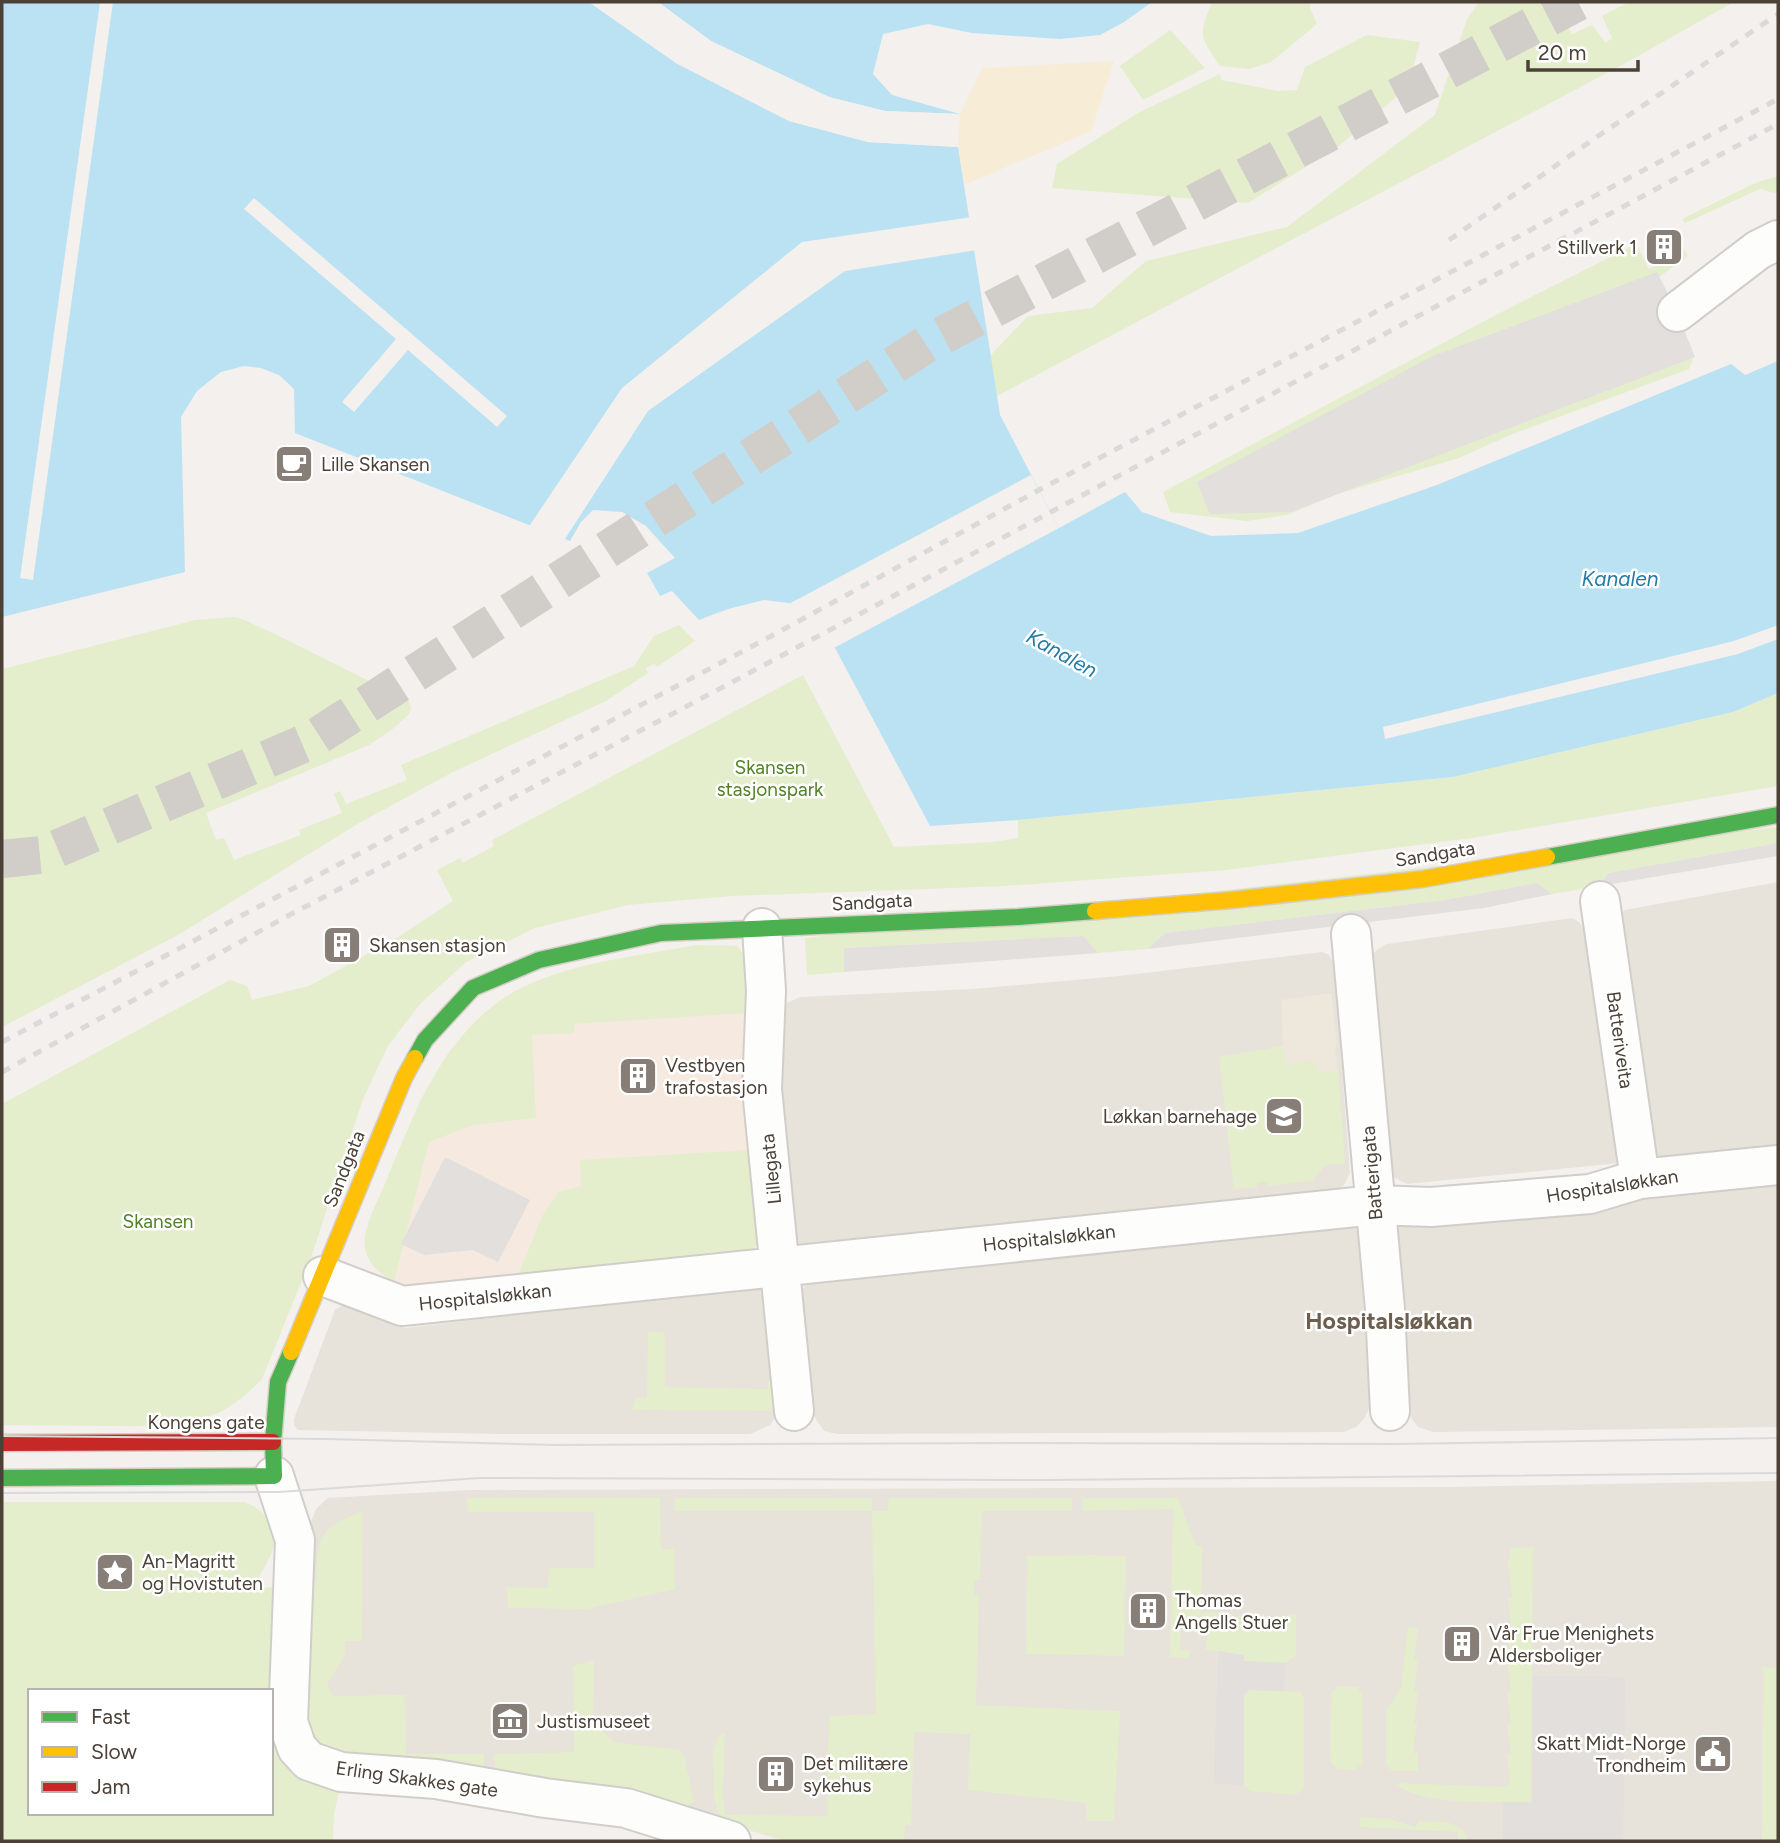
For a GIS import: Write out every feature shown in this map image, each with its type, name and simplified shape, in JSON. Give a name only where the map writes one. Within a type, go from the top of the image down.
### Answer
[{"type":"main road","name":"Sandgata","points":[[274,1459],[278,1382],[404,1078],[425,1040],[473,988],[539,960],[661,933],[1031,916],[1232,900],[1396,882],[1778,815]]},
{"type":"main road","name":"Kongens gate","points":[[2,1443],[274,1459]]},
{"type":"main road","points":[[2,1478],[274,1459]]},
{"type":"street","points":[[1677,312],[1758,250],[1778,240]]},
{"type":"street","name":"Batteriveita","points":[[1600,901],[1640,1180]]},
{"type":"street","name":"Lillegata","points":[[762,928],[766,991],[762,1089],[794,1411]]},
{"type":"street","name":"Batterigata","points":[[1351,934],[1385,1309],[1390,1411]]},
{"type":"street","name":"Hospitalsløkkan","points":[[323,1276],[402,1306],[1375,1205],[1431,1207],[1590,1194],[1640,1180],[1778,1165]]},
{"type":"street","name":"Erling Skakkes gate","points":[[274,1459],[295,1540],[288,1722],[297,1748],[309,1761],[341,1772],[436,1779],[545,1798],[626,1808],[731,1841]]},
{"type":"shaded area","points":[[1657,272],[1695,357],[1291,512],[1210,514],[1197,482],[1433,356]]},
{"type":"shaded area","points":[[1778,843],[1778,856],[1600,886],[1608,873]]},
{"type":"shaded area","points":[[1778,882],[1778,1147],[1655,1160],[1618,916],[1625,910]]},
{"type":"shaded area","points":[[1537,883],[1552,894],[1484,908],[1148,949],[1165,933],[1445,900]]},
{"type":"shaded area","points":[[1573,918],[1588,935],[1620,1163],[1407,1184],[1395,1178],[1387,1166],[1372,955],[1387,944]]},
{"type":"shaded area","points":[[1083,936],[1098,953],[844,972],[844,948]]},
{"type":"shaded area","points":[[744,952],[757,1245],[416,1287],[394,1282],[375,1270],[364,1244],[370,1220],[420,1100],[447,1054],[505,997]]},
{"type":"shaded area","points":[[1322,952],[1329,955],[1334,964],[1350,1173],[1344,1185],[1331,1192],[801,1244],[795,1241],[775,1089],[782,1012],[787,1003],[800,997],[973,989],[1119,976]]},
{"type":"shaded area","name":"Løkkan barnehage","points":[[1331,993],[1345,1163],[1325,1165],[1312,1181],[1268,1186],[1267,1181],[1257,1183],[1257,1187],[1234,1189],[1219,1057],[1283,1046],[1281,1000]]},
{"type":"shaded area","points":[[445,1157],[530,1200],[498,1262],[473,1250],[424,1255],[401,1244]]},
{"type":"shaded area","points":[[1778,1182],[1778,1427],[1433,1432],[1418,1427],[1412,1419],[1407,1407],[1397,1232],[1400,1224]]},
{"type":"shaded area","points":[[1350,1224],[1357,1229],[1359,1236],[1370,1406],[1364,1419],[1356,1427],[1344,1432],[837,1434],[824,1431],[812,1413],[800,1296],[805,1285],[815,1278]]},
{"type":"shaded area","points":[[761,1286],[766,1290],[780,1409],[770,1425],[750,1434],[503,1434],[298,1430],[294,1426],[294,1419],[335,1310],[343,1305],[351,1303],[405,1328]]},
{"type":"shaded area","points":[[1778,1481],[1778,1841],[786,1841],[594,1784],[355,1762],[305,1672],[311,1522],[316,1509],[328,1498],[469,1490],[1445,1487]]},
{"type":"shaded area","points":[[1218,1651],[1244,1655],[1244,1661],[1285,1663],[1284,1691],[1250,1690],[1244,1694],[1244,1785],[1214,1783]]},
{"type":"shaded area","points":[[1533,1676],[1625,1677],[1623,1841],[1503,1841],[1503,1802],[1531,1802],[1532,1825]]},
{"type":"green space","points":[[1212,2],[1311,2],[1310,8],[1317,24],[1271,62],[1249,69],[1220,66],[1203,36]]},
{"type":"green space","points":[[1479,2],[1553,2],[1572,34],[1592,25],[1606,43],[1612,38],[1602,16],[1629,2],[1734,2],[1622,65],[997,396],[990,356],[1028,316],[1092,308],[1146,261],[1287,227],[1435,115],[1467,19]]},
{"type":"green space","points":[[1170,30],[1205,68],[1143,100],[1120,66]]},
{"type":"green space","points":[[1367,35],[1420,42],[1408,87],[1339,146],[1248,203],[1052,188],[1057,164],[1138,113],[1220,74],[1221,80],[1278,91],[1297,90],[1305,67]]},
{"type":"green space","points":[[1778,176],[1778,194],[1760,189],[1685,223],[1682,219],[1755,183]]},
{"type":"green space","points":[[1636,244],[1649,269],[1685,250],[1688,256],[1655,280],[1693,359],[1689,369],[1510,435],[1459,458],[1337,494],[1287,515],[1247,521],[1170,512],[1163,492],[1490,318]]},
{"type":"green space","points":[[234,617],[275,634],[409,701],[411,707],[409,714],[394,728],[369,745],[206,813],[216,840],[224,838],[234,860],[301,835],[299,830],[342,813],[334,794],[340,791],[346,804],[407,780],[401,765],[634,666],[654,636],[679,625],[695,641],[657,667],[654,664],[646,668],[648,673],[606,701],[453,772],[359,823],[178,935],[2,1027],[2,669],[196,620]]},
{"type":"green space","points":[[803,675],[894,847],[994,842],[1018,838],[1018,820],[1453,777],[1733,712],[1778,693],[1778,786],[1471,838],[1226,870],[1005,886],[732,896],[628,905],[535,928],[466,962],[420,1004],[388,1046],[363,1099],[311,1258],[262,1379],[252,1389],[220,1412],[177,1424],[2,1425],[2,1104],[230,980],[247,986],[252,1000],[309,986],[395,939],[453,901],[437,870],[460,858],[463,863],[494,846],[492,840]]},
{"type":"green space","points":[[1778,827],[1778,843],[1608,873],[1600,886],[1552,894],[1537,883],[1445,900],[1166,933],[1148,949],[1098,953],[1083,936],[845,948],[844,972],[807,975],[805,938]]},
{"type":"green space","points":[[696,945],[737,946],[748,969],[749,1013],[574,1024],[574,1033],[532,1035],[536,1118],[473,1125],[429,1142],[394,1282],[375,1267],[368,1258],[365,1246],[371,1215],[431,1081],[464,1034],[507,996],[550,976],[598,963]]},
{"type":"green space","name":"Løkkan barnehage","points":[[1283,1046],[1285,1065],[1315,1060],[1318,1073],[1338,1070],[1345,1163],[1325,1165],[1312,1181],[1268,1186],[1267,1181],[1257,1183],[1257,1187],[1234,1189],[1219,1057]]},
{"type":"green space","points":[[755,1145],[759,1237],[753,1252],[517,1278],[542,1216],[558,1192],[581,1186],[580,1160],[747,1150]]},
{"type":"green space","points":[[648,1332],[665,1333],[665,1387],[768,1389],[768,1381],[772,1381],[772,1411],[633,1410],[634,1402],[638,1398],[647,1397]]},
{"type":"green space","points":[[467,1498],[660,1498],[661,1549],[675,1549],[675,1589],[587,1609],[508,1608],[507,1587],[548,1588],[549,1568],[594,1568],[594,1512],[467,1512]]},
{"type":"green space","points":[[675,1498],[872,1498],[872,1511],[675,1511]]},
{"type":"green space","points":[[889,1498],[1072,1498],[1072,1511],[982,1511],[980,1580],[974,1580],[974,1595],[979,1595],[976,1705],[1120,1711],[1114,1821],[1087,1821],[1086,1803],[968,1790],[970,1734],[914,1732],[911,1825],[905,1825],[904,1841],[788,1841],[731,1825],[720,1816],[714,1798],[713,1753],[718,1737],[725,1732],[725,1815],[827,1816],[829,1716],[876,1714],[872,1511],[888,1511]]},
{"type":"green space","points":[[1083,1498],[1178,1498],[1195,1545],[1202,1546],[1201,1612],[1233,1613],[1234,1617],[1264,1614],[1265,1618],[1296,1614],[1296,1656],[1285,1663],[1244,1661],[1244,1655],[1206,1650],[1208,1626],[1181,1625],[1180,1649],[1191,1651],[1188,1658],[1170,1657],[1173,1509],[1082,1511]]},
{"type":"green space","points":[[2,1502],[244,1502],[262,1512],[270,1523],[274,1536],[271,1554],[254,1589],[316,1583],[318,1554],[323,1536],[337,1523],[363,1511],[362,1641],[345,1641],[345,1655],[327,1684],[333,1696],[405,1695],[406,1754],[484,1754],[484,1769],[347,1758],[334,1814],[333,1841],[2,1841]]},
{"type":"green space","points":[[1533,1547],[1531,1802],[1438,1799],[1406,1790],[1396,1783],[1505,1787],[1510,1784],[1507,1754],[1511,1754],[1507,1724],[1511,1723],[1507,1692],[1511,1691],[1507,1659],[1511,1659],[1507,1629],[1511,1628],[1508,1598],[1512,1597],[1508,1564],[1511,1548]]},
{"type":"green space","points":[[1027,1556],[1126,1556],[1124,1656],[1026,1654]]},
{"type":"green space","points":[[1408,1627],[1418,1628],[1414,1658],[1418,1659],[1414,1690],[1418,1691],[1414,1722],[1417,1723],[1413,1753],[1418,1753],[1418,1771],[1392,1771],[1386,1765],[1386,1711],[1401,1688]]},
{"type":"green space","points":[[594,1660],[593,1720],[600,1721],[603,1732],[614,1742],[680,1750],[684,1756],[694,1800],[683,1812],[594,1784],[498,1774],[494,1754],[574,1752],[573,1666]]},
{"type":"green space","points":[[1763,1667],[1778,1668],[1778,1841],[1762,1841]]},
{"type":"green space","points":[[1339,1686],[1357,1687],[1363,1695],[1363,1763],[1354,1770],[1337,1769],[1330,1761],[1331,1693]]},
{"type":"green space","points":[[1250,1690],[1300,1692],[1304,1698],[1304,1788],[1296,1795],[1251,1791],[1244,1785],[1244,1693]]},
{"type":"green space","points":[[1360,1817],[1389,1819],[1416,1827],[1419,1821],[1449,1823],[1460,1828],[1468,1841],[1458,1841],[1458,1832],[1360,1827]]},
{"type":"sand","points":[[1114,61],[1091,131],[964,185],[958,147],[960,114],[982,68]]},
{"type":"water","name":"Kanalen","points":[[2,2],[589,2],[676,63],[789,121],[868,142],[958,147],[1000,415],[1059,528],[1125,492],[1142,512],[1211,536],[1298,533],[1437,485],[1731,364],[1745,375],[1778,361],[1778,693],[1733,712],[1453,777],[1018,820],[930,826],[835,648],[789,603],[764,600],[699,620],[672,591],[660,596],[647,573],[675,558],[646,526],[622,512],[593,510],[581,522],[570,541],[295,433],[294,389],[279,375],[261,368],[244,366],[221,372],[197,391],[181,417],[185,572],[2,617]]},
{"type":"water","points":[[658,2],[1152,2],[1100,35],[1060,39],[972,33],[928,24],[883,34],[873,74],[892,95],[960,114],[885,111],[829,97],[711,41]]},
{"type":"pier","points":[[100,2],[113,2],[33,580],[20,578]]},
{"type":"pier","points":[[589,2],[595,2],[678,60],[790,118],[868,138],[958,144],[958,147],[868,142],[789,121],[676,63]]},
{"type":"pier","points":[[654,2],[658,2],[711,41],[829,97],[885,111],[960,114],[960,117],[884,114],[828,100],[709,44]]},
{"type":"pier","points":[[254,198],[507,416],[497,427],[408,350],[354,412],[342,402],[396,339],[244,209]]},
{"type":"pier","points":[[972,217],[977,250],[845,271],[648,411],[563,542],[528,528],[622,388],[802,242]]},
{"type":"pier","points":[[1031,475],[1059,528],[832,649],[785,606]]},
{"type":"pier","points":[[1778,625],[1778,639],[1738,654],[1385,739],[1383,727],[1734,641]]},
{"type":"tunnel","points":[[2,859],[42,855],[310,741],[928,343],[1578,2]]},
{"type":"tram line","points":[[2,1436],[327,1439],[554,1445],[1395,1444],[1778,1438]]},
{"type":"tram line","points":[[2,1493],[279,1492],[479,1478],[1049,1480],[1778,1473]]},
{"type":"railway","points":[[1449,240],[1778,14]]},
{"type":"railway","points":[[2,1042],[764,640],[1039,490],[1778,99]]},
{"type":"railway","points":[[2,1072],[284,918],[1778,124]]},
{"type":"traffic: fast","points":[[1547,857],[1778,815]]},
{"type":"traffic: fast","points":[[415,1058],[425,1040],[473,988],[539,960],[661,933],[1095,911]]},
{"type":"traffic: fast","points":[[2,1478],[274,1476],[273,1442],[278,1382],[291,1352]]},
{"type":"traffic: slow","points":[[1095,911],[1232,900],[1423,879],[1547,857]]},
{"type":"traffic: slow","points":[[291,1352],[404,1078],[415,1058]]},
{"type":"traffic: jam","points":[[2,1443],[273,1442]]},
{"type":"place","name":"Stillverk 1","points":[[1664,247]]},
{"type":"place","name":"Lille Skansen","points":[[294,464]]},
{"type":"place","name":"Skansen stasjon","points":[[342,945]]},
{"type":"place","name":"Vestbyen trafostasjon","points":[[638,1076]]},
{"type":"place","name":"Løkkan barnehage","points":[[1284,1116]]},
{"type":"place","name":"An-Magritt og Hovistuten","points":[[115,1572]]},
{"type":"place","name":"Thomas Angells Stuer","points":[[1148,1611]]},
{"type":"place","name":"Vår Frue Menighets Aldersboliger","points":[[1462,1644]]},
{"type":"place","name":"Justismuseet","points":[[510,1721]]},
{"type":"place","name":"Skatt Midt-Norge Trondheim","points":[[1713,1754]]},
{"type":"place","name":"Det militære sykehus","points":[[776,1774]]},
{"type":"district","name":"Hospitalsløkkan","points":[[1389,1321]]},
{"type":"park label","name":"Skansen stasjonspark","points":[[770,778]]},
{"type":"park label","name":"Skansen","points":[[158,1221]]}]
